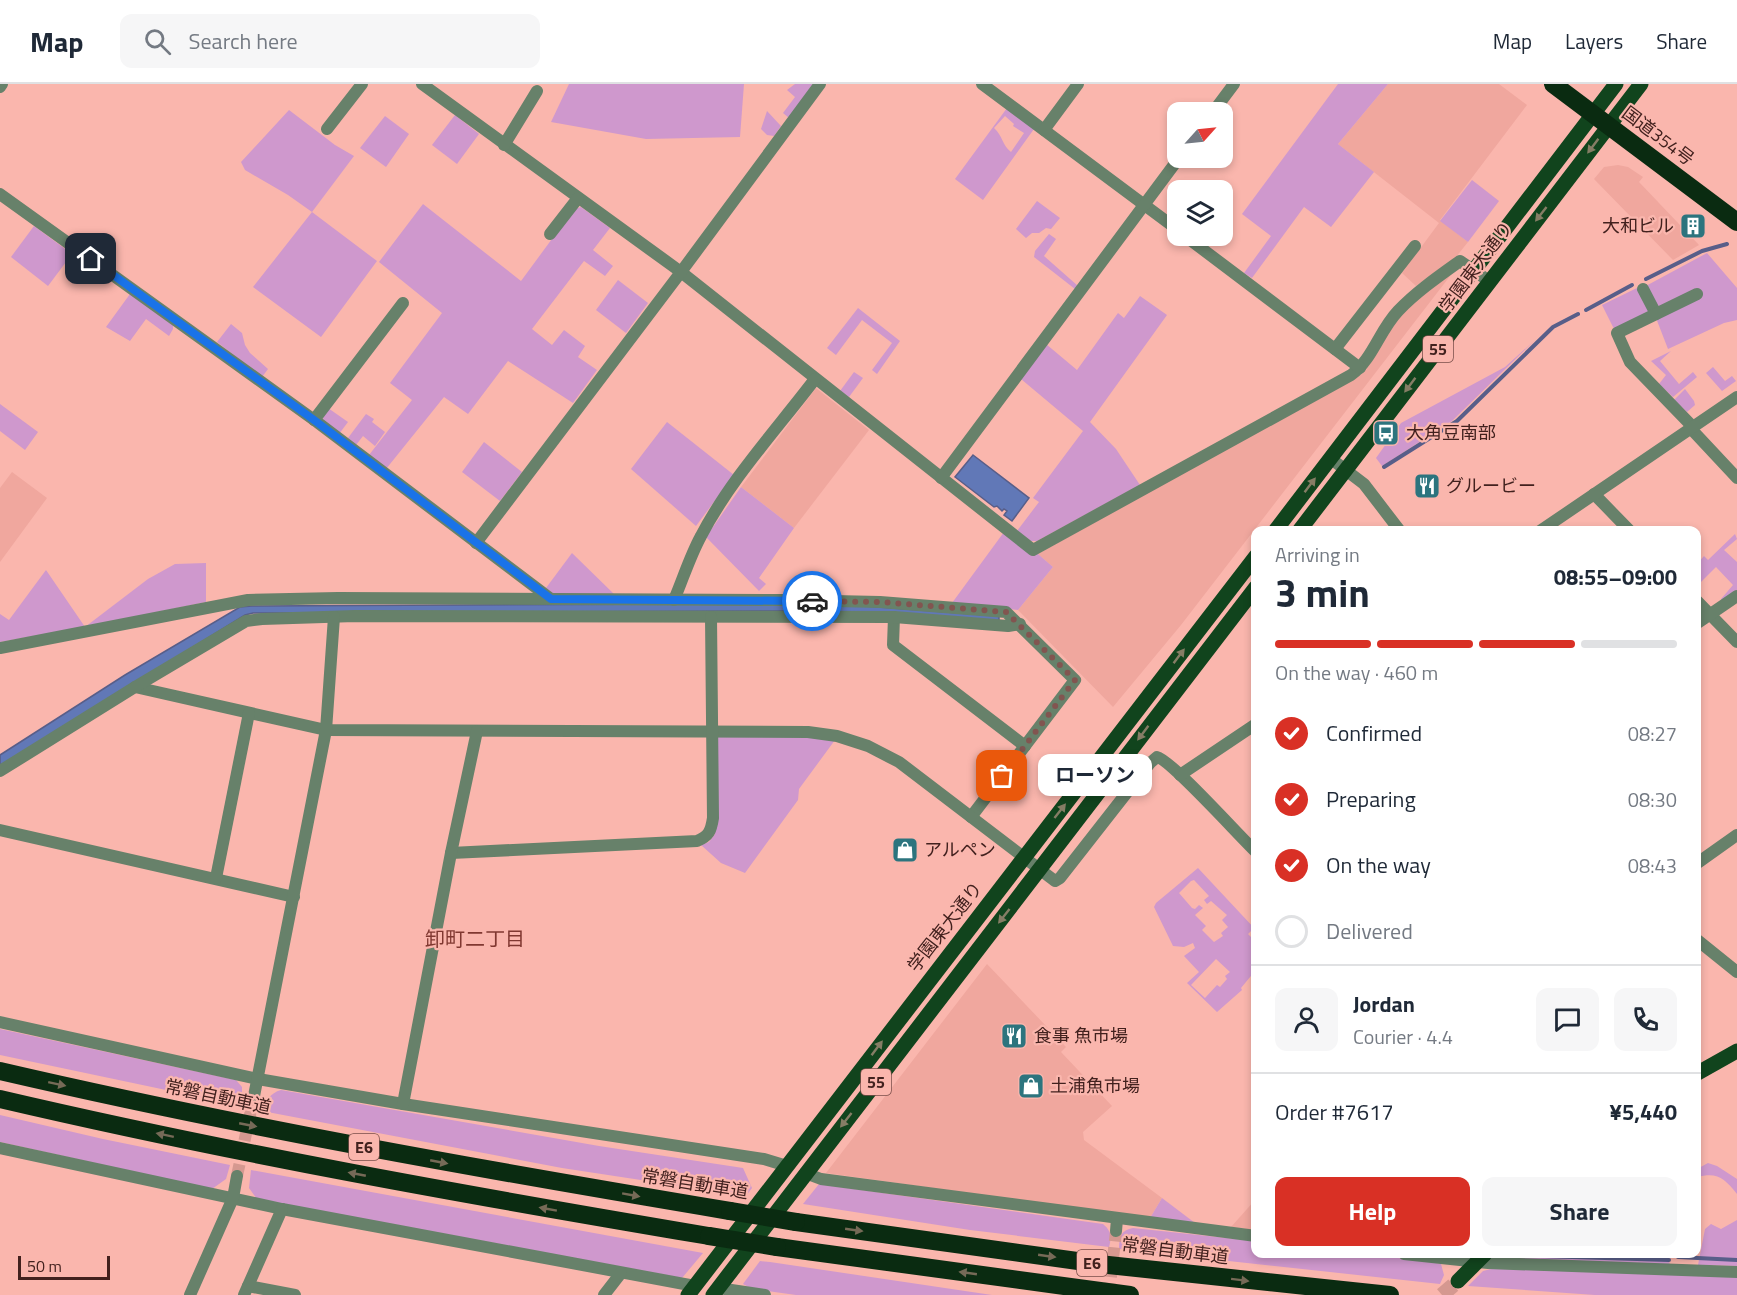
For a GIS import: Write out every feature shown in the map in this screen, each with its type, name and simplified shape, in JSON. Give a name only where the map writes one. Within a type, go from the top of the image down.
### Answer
[{"type":"highway","name":"国道354号","points":[[1553,84],[1737,222]]},
{"type":"highway","name":"常磐自動車道","points":[[0,1071],[231,1122],[489,1171],[796,1222],[1100,1264],[1390,1295]]},
{"type":"highway","name":"E6","points":[[0,1099],[253,1154],[482,1198],[777,1247],[1130,1295]]},
{"type":"main road","name":"学園東大通り","points":[[1279,526],[1616,84]]},
{"type":"main road","name":"学園東大通り","points":[[1303,526],[1641,84]]},
{"type":"main road","name":"学園東大通り","points":[[692,1290],[1251,563]]},
{"type":"main road","name":"55","points":[[716,1292],[1251,594]]},
{"type":"main road","points":[[1701,1071],[1737,1051]]},
{"type":"main road","points":[[1458,1281],[1481,1258]]},
{"type":"street","points":[[327,129],[362,84]]},
{"type":"street","points":[[422,84],[681,272],[1033,550],[1360,368],[1397,312],[1428,284],[1460,261],[1489,281]]},
{"type":"street","points":[[476,543],[820,84]]},
{"type":"street","points":[[982,84],[1167,222]]},
{"type":"street","points":[[1044,130],[1078,84]]},
{"type":"street","points":[[1220,102],[1234,84]]},
{"type":"street","points":[[504,145],[537,91]]},
{"type":"street","points":[[941,478],[1172,168]]},
{"type":"street","points":[[0,194],[314,420],[551,599]]},
{"type":"street","points":[[550,234],[578,198]]},
{"type":"street","points":[[1198,246],[1360,368]]},
{"type":"street","points":[[1335,348],[1415,246]]},
{"type":"street","points":[[1643,289],[1656,314]]},
{"type":"street","points":[[1697,294],[1617,333],[1630,362],[1737,478]]},
{"type":"street","points":[[314,420],[403,303]]},
{"type":"street","points":[[674,600],[701,536],[727,495],[815,379]]},
{"type":"street","points":[[1547,526],[1737,398]]},
{"type":"street","points":[[1330,458],[1364,484],[1396,526]]},
{"type":"street","points":[[1594,494],[1625,526]]},
{"type":"street","points":[[1701,621],[1737,596]]},
{"type":"street","points":[[0,648],[249,600],[338,598],[880,602],[1006,612],[1075,680],[970,817]]},
{"type":"street","points":[[1701,605],[1737,642]]},
{"type":"street","points":[[0,771],[246,621],[334,617],[711,616],[894,617],[1008,626],[1020,624]]},
{"type":"street","points":[[451,853],[697,841],[705,838],[711,831],[713,818],[711,616]]},
{"type":"street","points":[[254,1096],[326,730],[334,617]]},
{"type":"street","points":[[894,617],[893,645],[1025,746]]},
{"type":"street","points":[[135,687],[326,730],[808,732],[837,736],[868,746],[899,762],[1055,881],[1060,878],[1157,757],[1163,758],[1251,847]]},
{"type":"street","points":[[216,878],[249,714]]},
{"type":"street","points":[[1180,775],[1251,727]]},
{"type":"street","points":[[403,1104],[477,731]]},
{"type":"street","points":[[0,830],[294,897]]},
{"type":"street","points":[[1701,860],[1737,835]]},
{"type":"street","points":[[1701,943],[1737,972]]},
{"type":"street","points":[[915,998],[931,1010]]},
{"type":"street","points":[[0,1022],[258,1079],[403,1104],[764,1159],[787,1166]]},
{"type":"street","points":[[0,1148],[282,1209],[621,1273],[692,1290]]},
{"type":"street","points":[[805,1173],[821,1179],[1117,1225],[1251,1236]]},
{"type":"street","points":[[190,1295],[233,1198],[237,1176]]},
{"type":"street","points":[[282,1209],[246,1291],[295,1295]]},
{"type":"street","points":[[1481,1258],[1589,1268],[1737,1272]]},
{"type":"street","points":[[604,1295],[621,1273]]},
{"type":"street","points":[[716,1292],[765,1295]]},
{"type":"shaded area","points":[[569,84],[744,84],[740,137],[646,139],[551,122]]},
{"type":"shaded area","points":[[795,84],[813,84],[789,118],[783,113],[795,97],[787,90]]},
{"type":"shaded area","points":[[1338,84],[1388,84],[1338,144],[1374,172],[1331,227],[1304,207],[1252,278],[1244,273],[1271,236],[1242,214]]},
{"type":"shaded area","points":[[1388,84],[1499,84],[1527,105],[1440,220],[1468,242],[1456,257],[1416,286],[1402,273],[1439,223],[1338,144]]},
{"type":"shaded area","points":[[1007,108],[1034,129],[983,200],[955,179]],"holes":[[[1005,116],[1014,124],[1013,126],[1024,133],[1011,152],[994,128]]]},
{"type":"shaded area","points":[[289,110],[335,145],[354,156],[312,212],[245,170],[241,162]]},
{"type":"shaded area","points":[[767,111],[781,126],[774,136],[767,135],[761,129]]},
{"type":"shaded area","points":[[455,115],[479,134],[457,164],[432,145]]},
{"type":"shaded area","points":[[385,116],[409,134],[386,167],[360,148]]},
{"type":"shaded area","points":[[1618,165],[1628,167],[1643,177],[1639,182],[1699,245],[1673,260],[1594,179],[1604,167]]},
{"type":"shaded area","points":[[1472,180],[1499,201],[1468,242],[1440,221]]},
{"type":"shaded area","points":[[1037,201],[1060,218],[1051,229],[1046,228],[1039,233],[1032,233],[1026,238],[1016,229]]},
{"type":"shaded area","points":[[423,204],[521,281],[574,209],[581,207],[610,228],[593,250],[613,266],[605,276],[584,261],[532,329],[552,345],[564,330],[585,346],[578,357],[597,370],[573,403],[508,361],[468,414],[444,397],[386,469],[369,455],[412,400],[390,383],[442,313],[379,262]]},
{"type":"shaded area","points":[[312,212],[377,261],[321,337],[253,287]]},
{"type":"shaded area","points":[[34,226],[72,254],[48,286],[11,257]]},
{"type":"shaded area","points":[[1049,234],[1056,239],[1044,256],[1078,286],[1075,289],[1034,257],[1035,251]]},
{"type":"shaded area","points":[[1707,253],[1737,288],[1737,320],[1724,323],[1668,349],[1644,287]]},
{"type":"shaded area","points":[[1457,267],[1257,526],[1251,526],[1251,534],[1181,625],[1113,707],[1018,610],[1053,567],[1038,554],[1357,375],[1400,312]]},
{"type":"shaded area","points":[[618,280],[648,303],[626,333],[596,310]]},
{"type":"shaded area","points":[[1639,287],[1652,313],[1615,331],[1602,305]]},
{"type":"shaded area","points":[[130,294],[173,325],[169,336],[146,319],[130,341],[106,327]]},
{"type":"shaded area","points":[[1140,296],[1167,315],[1090,422],[1116,449],[1140,485],[1037,541],[1031,541],[1017,531],[1039,502],[1033,498],[1083,431],[1021,379],[1046,344],[1077,370],[1118,313],[1124,318]]},
{"type":"shaded area","points":[[858,308],[900,341],[877,374],[872,370],[892,343],[862,320],[836,355],[827,348]]},
{"type":"shaded area","points":[[231,324],[242,333],[250,353],[268,369],[262,377],[217,342]]},
{"type":"shaded area","points":[[1535,340],[1452,421],[1382,466],[1376,458],[1401,423],[1505,367]]},
{"type":"shaded area","points":[[1671,351],[1660,361],[1679,384],[1693,372],[1697,377],[1673,397],[1659,384],[1666,375],[1651,361]]},
{"type":"shaded area","points":[[1713,367],[1725,381],[1732,376],[1736,381],[1722,391],[1706,373]]},
{"type":"shaded area","points":[[854,372],[863,378],[849,397],[840,391]]},
{"type":"shaded area","points":[[816,388],[869,430],[794,528],[741,487]]},
{"type":"shaded area","points":[[1685,389],[1695,405],[1687,412],[1674,400]]},
{"type":"shaded area","points":[[0,404],[38,432],[25,450],[0,431]]},
{"type":"shaded area","points":[[328,408],[348,422],[339,434],[324,423],[323,418]]},
{"type":"shaded area","points":[[366,414],[374,419],[372,422],[385,432],[375,446],[363,436],[356,445],[348,438]]},
{"type":"shaded area","points":[[667,422],[734,475],[696,526],[631,469]]},
{"type":"shaded area","points":[[484,442],[522,472],[500,501],[462,472]]},
{"type":"shaded area","points":[[12,472],[47,498],[0,562],[0,488]]},
{"type":"shaded area","points":[[741,487],[794,528],[759,578],[766,584],[759,591],[706,537]]},
{"type":"shaded area","points":[[1004,532],[1031,553],[1038,554],[1053,567],[1018,610],[952,603]]},
{"type":"shaded area","points":[[1735,534],[1737,539],[1724,550],[1737,562],[1737,590],[1723,601],[1721,599],[1733,585],[1716,567],[1701,582],[1701,559],[1704,556],[1708,560]]},
{"type":"shaded area","points":[[572,553],[616,596],[554,594],[546,588]]},
{"type":"shaded area","points":[[206,563],[206,602],[85,627],[148,579],[175,564]]},
{"type":"shaded area","points":[[46,570],[85,627],[0,642],[0,614],[9,620]]},
{"type":"shaded area","points":[[717,736],[808,737],[835,740],[799,789],[798,800],[745,873],[721,863],[701,845],[709,842],[715,834]]},
{"type":"shaded area","points":[[1198,868],[1251,925],[1251,931],[1248,934],[1251,937],[1251,976],[1241,988],[1242,990],[1217,1012],[1187,983],[1199,972],[1184,956],[1195,948],[1193,943],[1184,947],[1173,946],[1154,907]],"holes":[[[1194,880],[1209,896],[1204,900],[1207,904],[1211,901],[1227,915],[1222,920],[1228,927],[1221,933],[1223,936],[1214,942],[1202,930],[1206,926],[1195,915],[1203,908],[1199,905],[1195,909],[1192,908],[1179,893]],[[1216,959],[1230,972],[1225,976],[1227,979],[1220,987],[1217,985],[1205,998],[1191,985]]]},
{"type":"shaded area","points":[[987,964],[1066,1047],[1061,1052],[1112,1106],[1083,1132],[1084,1140],[1162,1198],[1150,1218],[826,1173]]},
{"type":"shaded area","points":[[0,1029],[236,1080],[242,1087],[242,1106],[0,1055]]},
{"type":"shaded area","points":[[281,1090],[599,1146],[743,1168],[752,1188],[746,1196],[562,1168],[262,1111],[269,1098]]},
{"type":"shaded area","points":[[0,1115],[230,1165],[226,1179],[212,1189],[0,1142]]},
{"type":"shaded area","points":[[1708,1163],[1717,1166],[1737,1179],[1737,1194],[1720,1178],[1710,1175],[1701,1176],[1701,1167]]},
{"type":"shaded area","points":[[251,1170],[703,1253],[682,1278],[257,1199],[249,1188]]},
{"type":"shaded area","points":[[819,1184],[1103,1224],[1109,1231],[1110,1243],[1109,1247],[970,1230],[803,1204]]},
{"type":"shaded area","points":[[1162,1198],[1195,1223],[1150,1218]]},
{"type":"shaded area","points":[[1251,1204],[1251,1230],[1231,1227]]},
{"type":"shaded area","points":[[1737,1220],[1737,1266],[1698,1265],[1705,1229],[1711,1224],[1721,1229]]},
{"type":"shaded area","points":[[1133,1228],[1251,1241],[1251,1258],[1398,1258],[1431,1262],[1441,1264],[1444,1275],[1440,1284],[1119,1249],[1122,1235],[1126,1230]]},
{"type":"shaded area","points":[[1502,1258],[1668,1258],[1670,1265]]},
{"type":"shaded area","points":[[760,1261],[992,1295],[796,1295],[752,1289],[743,1284]]},
{"type":"shaded area","points":[[1495,1268],[1737,1277],[1737,1295],[1595,1295],[1468,1286],[1483,1271]]},
{"type":"water","points":[[973,455],[1029,498],[1012,521],[1004,515],[1007,511],[1004,509],[1002,511],[997,506],[994,507],[955,477]]},
{"type":"water","points":[[676,604],[865,606],[999,616],[999,621],[791,611],[253,613],[245,615],[0,767],[0,755],[125,675],[240,607]]},
{"type":"waterway","points":[[1646,279],[1702,251],[1727,244]]},
{"type":"waterway","points":[[1586,310],[1632,285]]},
{"type":"waterway","points":[[1384,467],[1457,421],[1553,327],[1578,314]]},
{"type":"waterway","points":[[1604,1258],[1669,1260]]},
{"type":"waterway","points":[[1698,1258],[1737,1260]]},
{"type":"tunnel","points":[[237,1176],[254,1096]]},
{"type":"tunnel","points":[[1109,1295],[1116,1231]]},
{"type":"tunnel","points":[[1442,1295],[1458,1281]]},
{"type":"way so far","points":[[812,601],[880,602],[1006,612],[1020,624],[1075,680],[1002,776]]},
{"type":"place","name":"大和ビル","points":[[1693,226]]},
{"type":"place","name":"大角豆南部","points":[[1386,433]]},
{"type":"place","name":"グルービー","points":[[1427,486]]},
{"type":"place","name":"ローソン","points":[[1002,776]]},
{"type":"place","name":"アルペン","points":[[905,850]]},
{"type":"place","name":"食事 魚市場","points":[[1014,1036]]},
{"type":"place","name":"土浦魚市場","points":[[1031,1086]]},
{"type":"district","name":"卸町二丁目","points":[[475,939]]},
{"type":"route","points":[[91,259],[314,420],[551,599],[812,601]]}]
